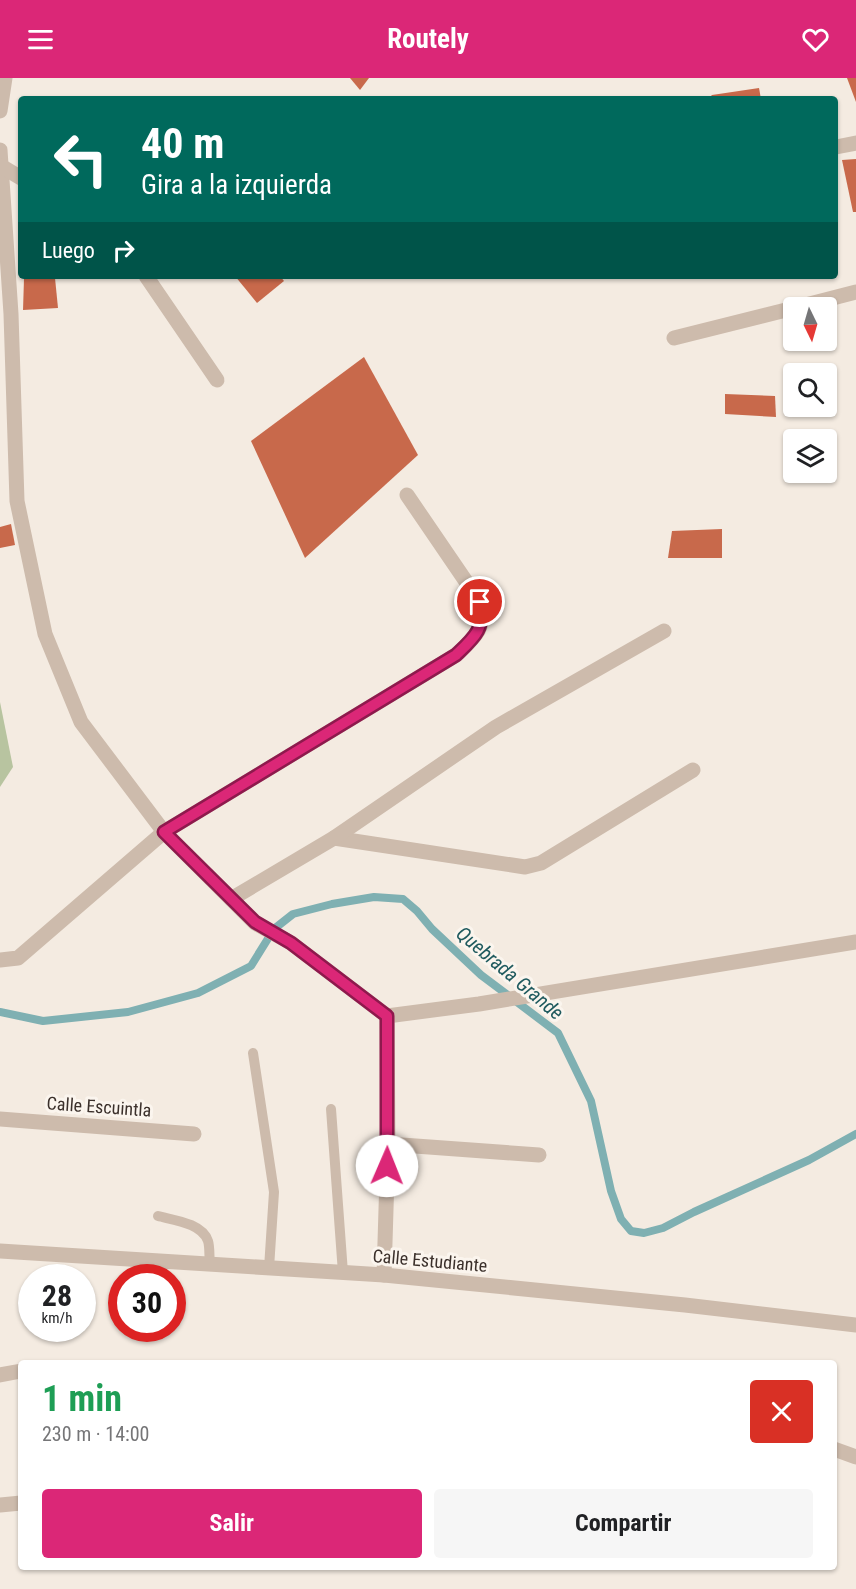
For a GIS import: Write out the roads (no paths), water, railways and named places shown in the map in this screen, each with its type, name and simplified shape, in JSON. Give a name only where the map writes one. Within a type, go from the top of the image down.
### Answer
[{"type":"street","points":[[0,111],[5,78]]},
{"type":"street","points":[[838,146],[856,142]]},
{"type":"street","points":[[0,150],[9,291],[17,501],[45,634],[81,722],[164,832],[255,922],[291,943],[387,1016],[479,1004],[856,942]]},
{"type":"street","points":[[1,166],[18,176]]},
{"type":"street","points":[[148,279],[217,380]]},
{"type":"street","points":[[837,297],[856,292]]},
{"type":"street","points":[[674,338],[783,311]]},
{"type":"street","points":[[0,960],[18,958],[164,832],[456,655],[478,631],[483,617],[480,602],[407,495]]},
{"type":"street","points":[[231,899],[333,838],[496,726],[664,631]]},
{"type":"street","points":[[333,838],[525,867],[541,863],[693,771]]},
{"type":"street","points":[[384,1275],[388,1144],[387,1016]]},
{"type":"street","name":"Calle Escuintla","points":[[0,1119],[194,1134]]},
{"type":"street","points":[[388,1144],[539,1155]]},
{"type":"street","name":"Calle Estudiante","points":[[0,1251],[384,1275],[685,1305],[856,1325]]},
{"type":"street","points":[[0,1375],[18,1372]]},
{"type":"street","points":[[837,1450],[856,1457]]},
{"type":"street","points":[[0,1505],[18,1503]]},
{"type":"lane","points":[[0,273],[9,291]]},
{"type":"lane","points":[[253,1053],[274,1192],[269,1268]]},
{"type":"lane","points":[[332,1109],[343,1273]]},
{"type":"lane","points":[[158,1216],[191,1225],[204,1235],[208,1241],[210,1264]]},
{"type":"waterway","name":"Quebrada Grande","points":[[0,1012],[43,1021],[128,1012],[198,993],[251,966],[274,929],[293,914],[374,897],[403,899],[481,975],[558,1033],[591,1101],[611,1191],[621,1219],[631,1231],[644,1233],[663,1228],[809,1160],[856,1134]]}]
